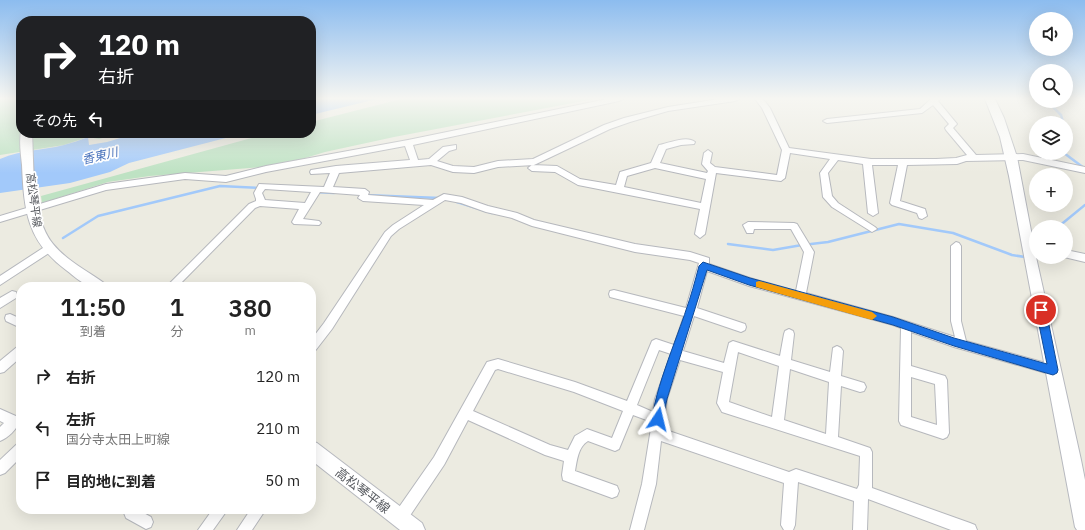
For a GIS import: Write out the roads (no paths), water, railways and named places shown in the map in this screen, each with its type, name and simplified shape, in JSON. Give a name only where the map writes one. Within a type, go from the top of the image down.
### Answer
[{"type":"main road","points":[[1001,124],[1012,157],[1029,234]]},
{"type":"main road","name":"高松琴平線","points":[[26,138],[33,206],[38,231],[49,248],[91,282]]},
{"type":"main road","points":[[1035,264],[1053,370],[1085,527]]},
{"type":"main road","name":"高松琴平線","points":[[316,453],[415,530]]},
{"type":"street","points":[[0,219],[33,206],[106,187],[185,176],[226,179],[266,169],[408,143],[500,124]]},
{"type":"street","points":[[314,172],[431,162],[453,169],[467,170],[498,164],[534,162],[618,124]]},
{"type":"street","points":[[618,189],[624,174],[655,165],[712,173],[781,178],[786,150],[773,124]]},
{"type":"street","points":[[953,124],[949,128],[974,158]]},
{"type":"street","points":[[655,165],[662,147],[681,142],[691,142]]},
{"type":"street","points":[[408,143],[415,163]]},
{"type":"street","points":[[431,162],[446,149],[454,147]]},
{"type":"street","points":[[786,150],[867,162],[936,162],[974,158],[1023,157],[1085,170]]},
{"type":"street","points":[[700,234],[712,173],[706,164],[708,153]]},
{"type":"street","points":[[836,157],[824,173],[828,197],[835,205],[872,229]]},
{"type":"street","points":[[867,162],[873,213]]},
{"type":"street","points":[[902,163],[895,204],[922,211],[922,216]]},
{"type":"street","points":[[532,168],[557,169],[578,182],[705,207]]},
{"type":"street","points":[[316,223],[298,222],[306,206],[308,206],[336,170]]},
{"type":"street","points":[[259,203],[261,199],[258,193],[261,188],[365,192],[363,198],[462,200],[486,209],[514,215],[532,223],[635,248],[690,256],[705,261],[677,353],[661,399],[649,484],[637,530]]},
{"type":"street","points":[[316,341],[388,234],[396,227],[439,200]]},
{"type":"street","points":[[176,282],[241,216],[259,203],[306,206]]},
{"type":"street","points":[[750,231],[748,225],[794,226],[810,252],[800,296]]},
{"type":"street","points":[[956,246],[956,322],[960,330],[961,344]]},
{"type":"street","points":[[0,281],[49,248]]},
{"type":"street","points":[[1073,255],[1085,258]]},
{"type":"street","points":[[703,266],[749,282],[906,326],[961,344],[1053,370]]},
{"type":"street","points":[[614,294],[690,312],[741,327]]},
{"type":"street","points":[[0,304],[12,295]]},
{"type":"street","points":[[10,318],[16,321]]},
{"type":"street","points":[[906,326],[905,421],[943,433],[940,380],[906,370]]},
{"type":"street","points":[[777,424],[789,334]]},
{"type":"street","points":[[612,491],[568,474],[571,457],[578,440],[587,436],[615,445],[656,344],[677,353],[729,369]]},
{"type":"street","points":[[860,387],[732,346],[723,403],[726,408],[866,452],[866,485],[862,494],[860,530]]},
{"type":"street","points":[[832,442],[837,351]]},
{"type":"street","points":[[0,368],[16,354]]},
{"type":"street","points":[[400,518],[439,461],[491,366],[498,364],[555,382],[575,386],[658,419]]},
{"type":"street","points":[[465,413],[549,451],[571,457]]},
{"type":"street","points":[[0,415],[16,421]]},
{"type":"street","points":[[0,435],[16,423]]},
{"type":"street","points":[[656,433],[791,479]]},
{"type":"street","points":[[0,469],[16,453]]},
{"type":"street","points":[[788,525],[791,479],[796,475],[862,494],[970,530]]},
{"type":"street","points":[[133,514],[146,522]]},
{"type":"street","points":[[205,530],[217,514]]},
{"type":"street","points":[[244,530],[254,514]]},
{"type":"water","name":"香東川","points":[[85,138],[88,138],[89,145],[120,138],[226,138],[129,163],[110,172],[70,183],[0,193],[0,159],[16,153],[56,147]]},
{"type":"waterway","points":[[1073,160],[1084,168]]},
{"type":"waterway","points":[[63,238],[98,216],[220,186],[261,188]]},
{"type":"waterway","points":[[316,192],[334,193]]},
{"type":"waterway","points":[[364,195],[440,198]]},
{"type":"waterway","points":[[457,202],[492,213]]},
{"type":"waterway","points":[[1067,220],[1085,205]]},
{"type":"waterway","points":[[811,244],[828,242],[899,224],[953,233],[1012,255],[1025,257]]},
{"type":"waterway","points":[[728,244],[773,250],[802,245]]}]
